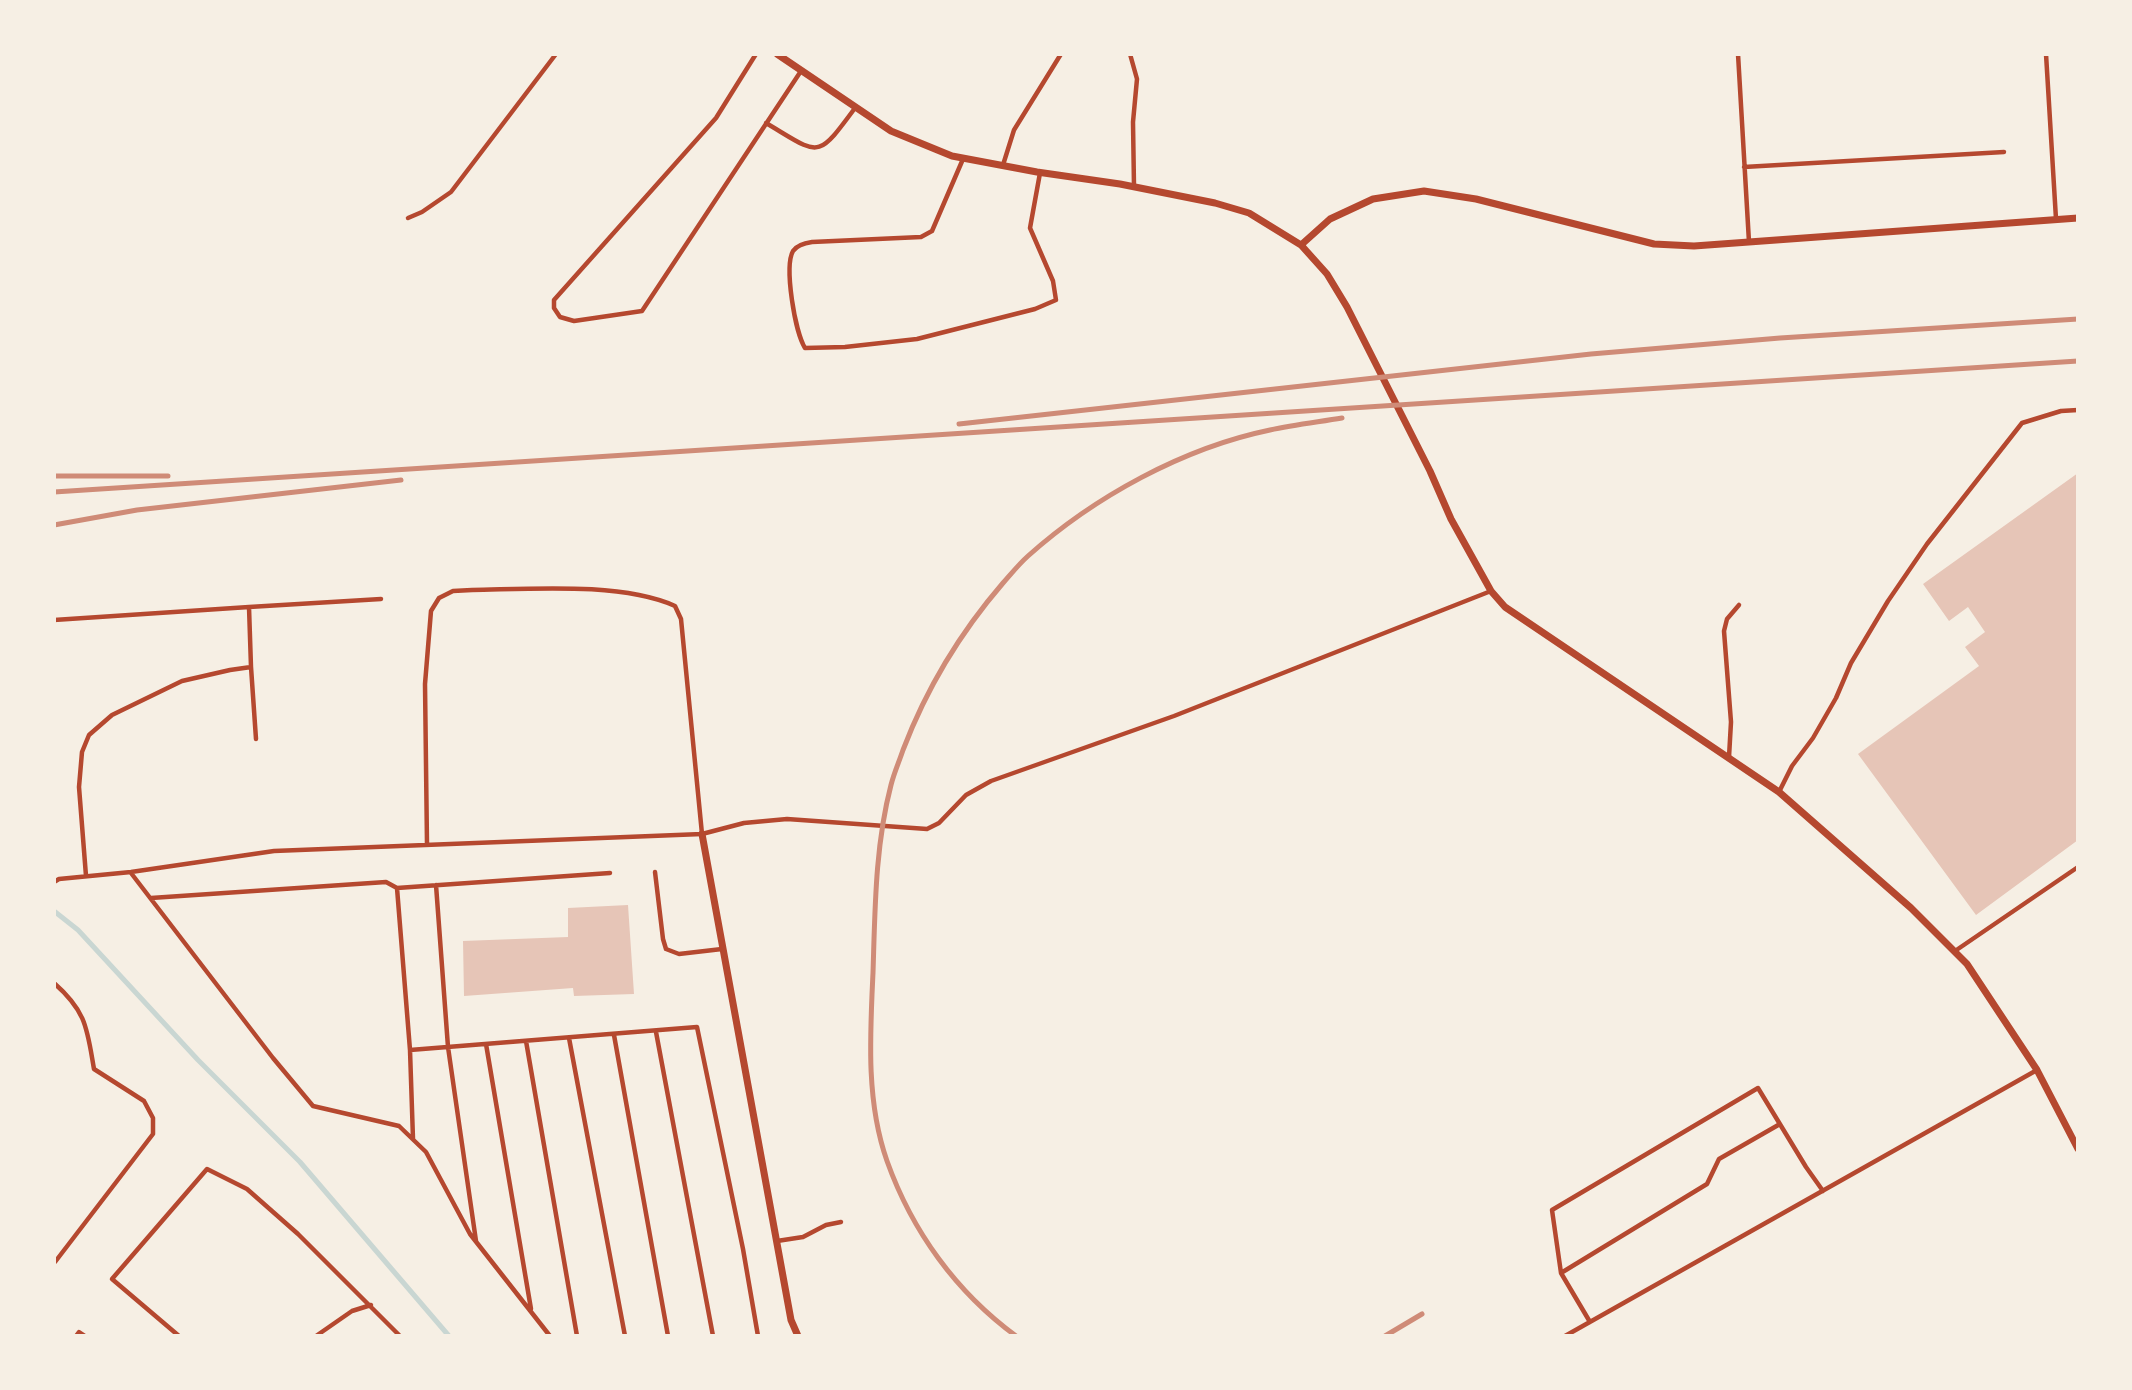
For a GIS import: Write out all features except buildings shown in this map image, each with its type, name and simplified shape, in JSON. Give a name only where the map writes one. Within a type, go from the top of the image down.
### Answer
[{"type":"street","points":[[778,54],[891,131],[952,156],[1215,203],[1249,213],[1301,244],[1327,274],[1347,307],[1430,471],[1451,519],[1491,591],[1505,607],[1779,792],[1911,908],[1967,964],[2037,1070],[2078,1149]]},
{"type":"street","points":[[1301,244],[1330,219],[1373,200],[1424,191],[1476,199],[1654,244],[1694,246],[2078,218]]},
{"type":"street","points":[[702,834],[791,1320],[798,1336]]},
{"type":"lane","points":[[408,218],[422,212],[451,192],[556,54]]},
{"type":"lane","points":[[756,54],[716,118],[554,300],[554,308],[560,317],[574,321],[642,311],[801,71]]},
{"type":"lane","points":[[1003,166],[1014,130],[1060,54]]},
{"type":"lane","points":[[1130,54],[1136,79],[1133,122],[1134,187]]},
{"type":"lane","points":[[1738,54],[1749,242]]},
{"type":"lane","points":[[2046,54],[2056,220]]},
{"type":"lane","points":[[766,123],[809,148],[820,148],[832,140],[855,108]]},
{"type":"lane","points":[[1744,167],[2004,152]]},
{"type":"lane","points":[[963,158],[932,231],[920,237],[803,243],[794,251],[791,260],[792,312],[804,348],[917,340],[1035,309],[1056,300],[1054,281],[1030,228],[1040,173]]},
{"type":"lane","points":[[1779,792],[1792,766],[1813,738],[1836,698],[1850,663],[1888,601],[1927,544],[1998,453],[2022,423],[2061,411],[2078,410]]},
{"type":"lane","points":[[427,845],[425,684],[431,611],[439,598],[453,591],[472,590],[620,592],[654,597],[675,606],[681,619],[702,834]]},
{"type":"lane","points":[[54,882],[59,879],[131,872],[274,851],[702,834],[744,823],[787,819],[927,829],[939,824],[967,795],[991,781],[1174,716],[1491,591]]},
{"type":"lane","points":[[54,620],[382,599]]},
{"type":"lane","points":[[1729,758],[1731,722],[1724,631],[1727,619],[1739,605]]},
{"type":"lane","points":[[249,607],[256,739]]},
{"type":"lane","points":[[86,876],[79,787],[82,752],[89,736],[112,715],[182,681],[251,667]]},
{"type":"lane","points":[[1954,952],[2078,867]]},
{"type":"lane","points":[[131,872],[273,1058],[313,1106],[399,1126],[426,1152],[477,1242],[550,1336]]},
{"type":"lane","points":[[656,872],[666,949],[679,954],[723,949]]},
{"type":"lane","points":[[151,898],[386,882],[397,888],[610,873]]},
{"type":"lane","points":[[436,885],[448,1047],[477,1242]]},
{"type":"lane","points":[[397,888],[410,1050],[413,1139]]},
{"type":"lane","points":[[54,984],[69,997],[86,1023],[94,1069],[144,1101],[153,1118],[153,1135],[54,1262]]},
{"type":"lane","points":[[410,1050],[697,1027],[743,1249],[758,1336]]},
{"type":"lane","points":[[656,1032],[713,1336]]},
{"type":"lane","points":[[614,1035],[668,1336]]},
{"type":"lane","points":[[569,1038],[625,1336]]},
{"type":"lane","points":[[526,1041],[576,1336]]},
{"type":"lane","points":[[486,1044],[532,1313]]},
{"type":"lane","points":[[1565,1336],[2037,1070]]},
{"type":"lane","points":[[1590,1322],[1561,1273],[1552,1210],[1758,1088],[1823,1191]]},
{"type":"lane","points":[[1561,1273],[1707,1184],[1719,1159],[1780,1124]]},
{"type":"lane","points":[[179,1336],[112,1279],[207,1169],[247,1189],[298,1234],[400,1336]]},
{"type":"lane","points":[[776,1241],[803,1237],[826,1226],[841,1223]]},
{"type":"lane","points":[[316,1336],[352,1311],[371,1305]]},
{"type":"lane","points":[[75,1336],[79,1332],[85,1336]]},
{"type":"waterway","points":[[54,911],[78,930],[198,1060],[300,1162],[449,1336]]},
{"type":"railway","points":[[959,424],[1591,354],[1780,338],[2078,319]]},
{"type":"railway","points":[[54,492],[2078,361]]},
{"type":"railway","points":[[1016,1336],[974,1300],[938,1258],[909,1212],[880,1139],[871,1068],[875,902],[882,831],[895,772],[923,704],[958,642],[1015,569],[1054,534],[1081,514],[1141,478],[1205,449],[1270,430],[1342,418]]},
{"type":"railway","points":[[54,476],[168,476]]},
{"type":"railway","points":[[54,525],[137,510],[401,480]]},
{"type":"railway","points":[[1385,1336],[1422,1314]]}]
